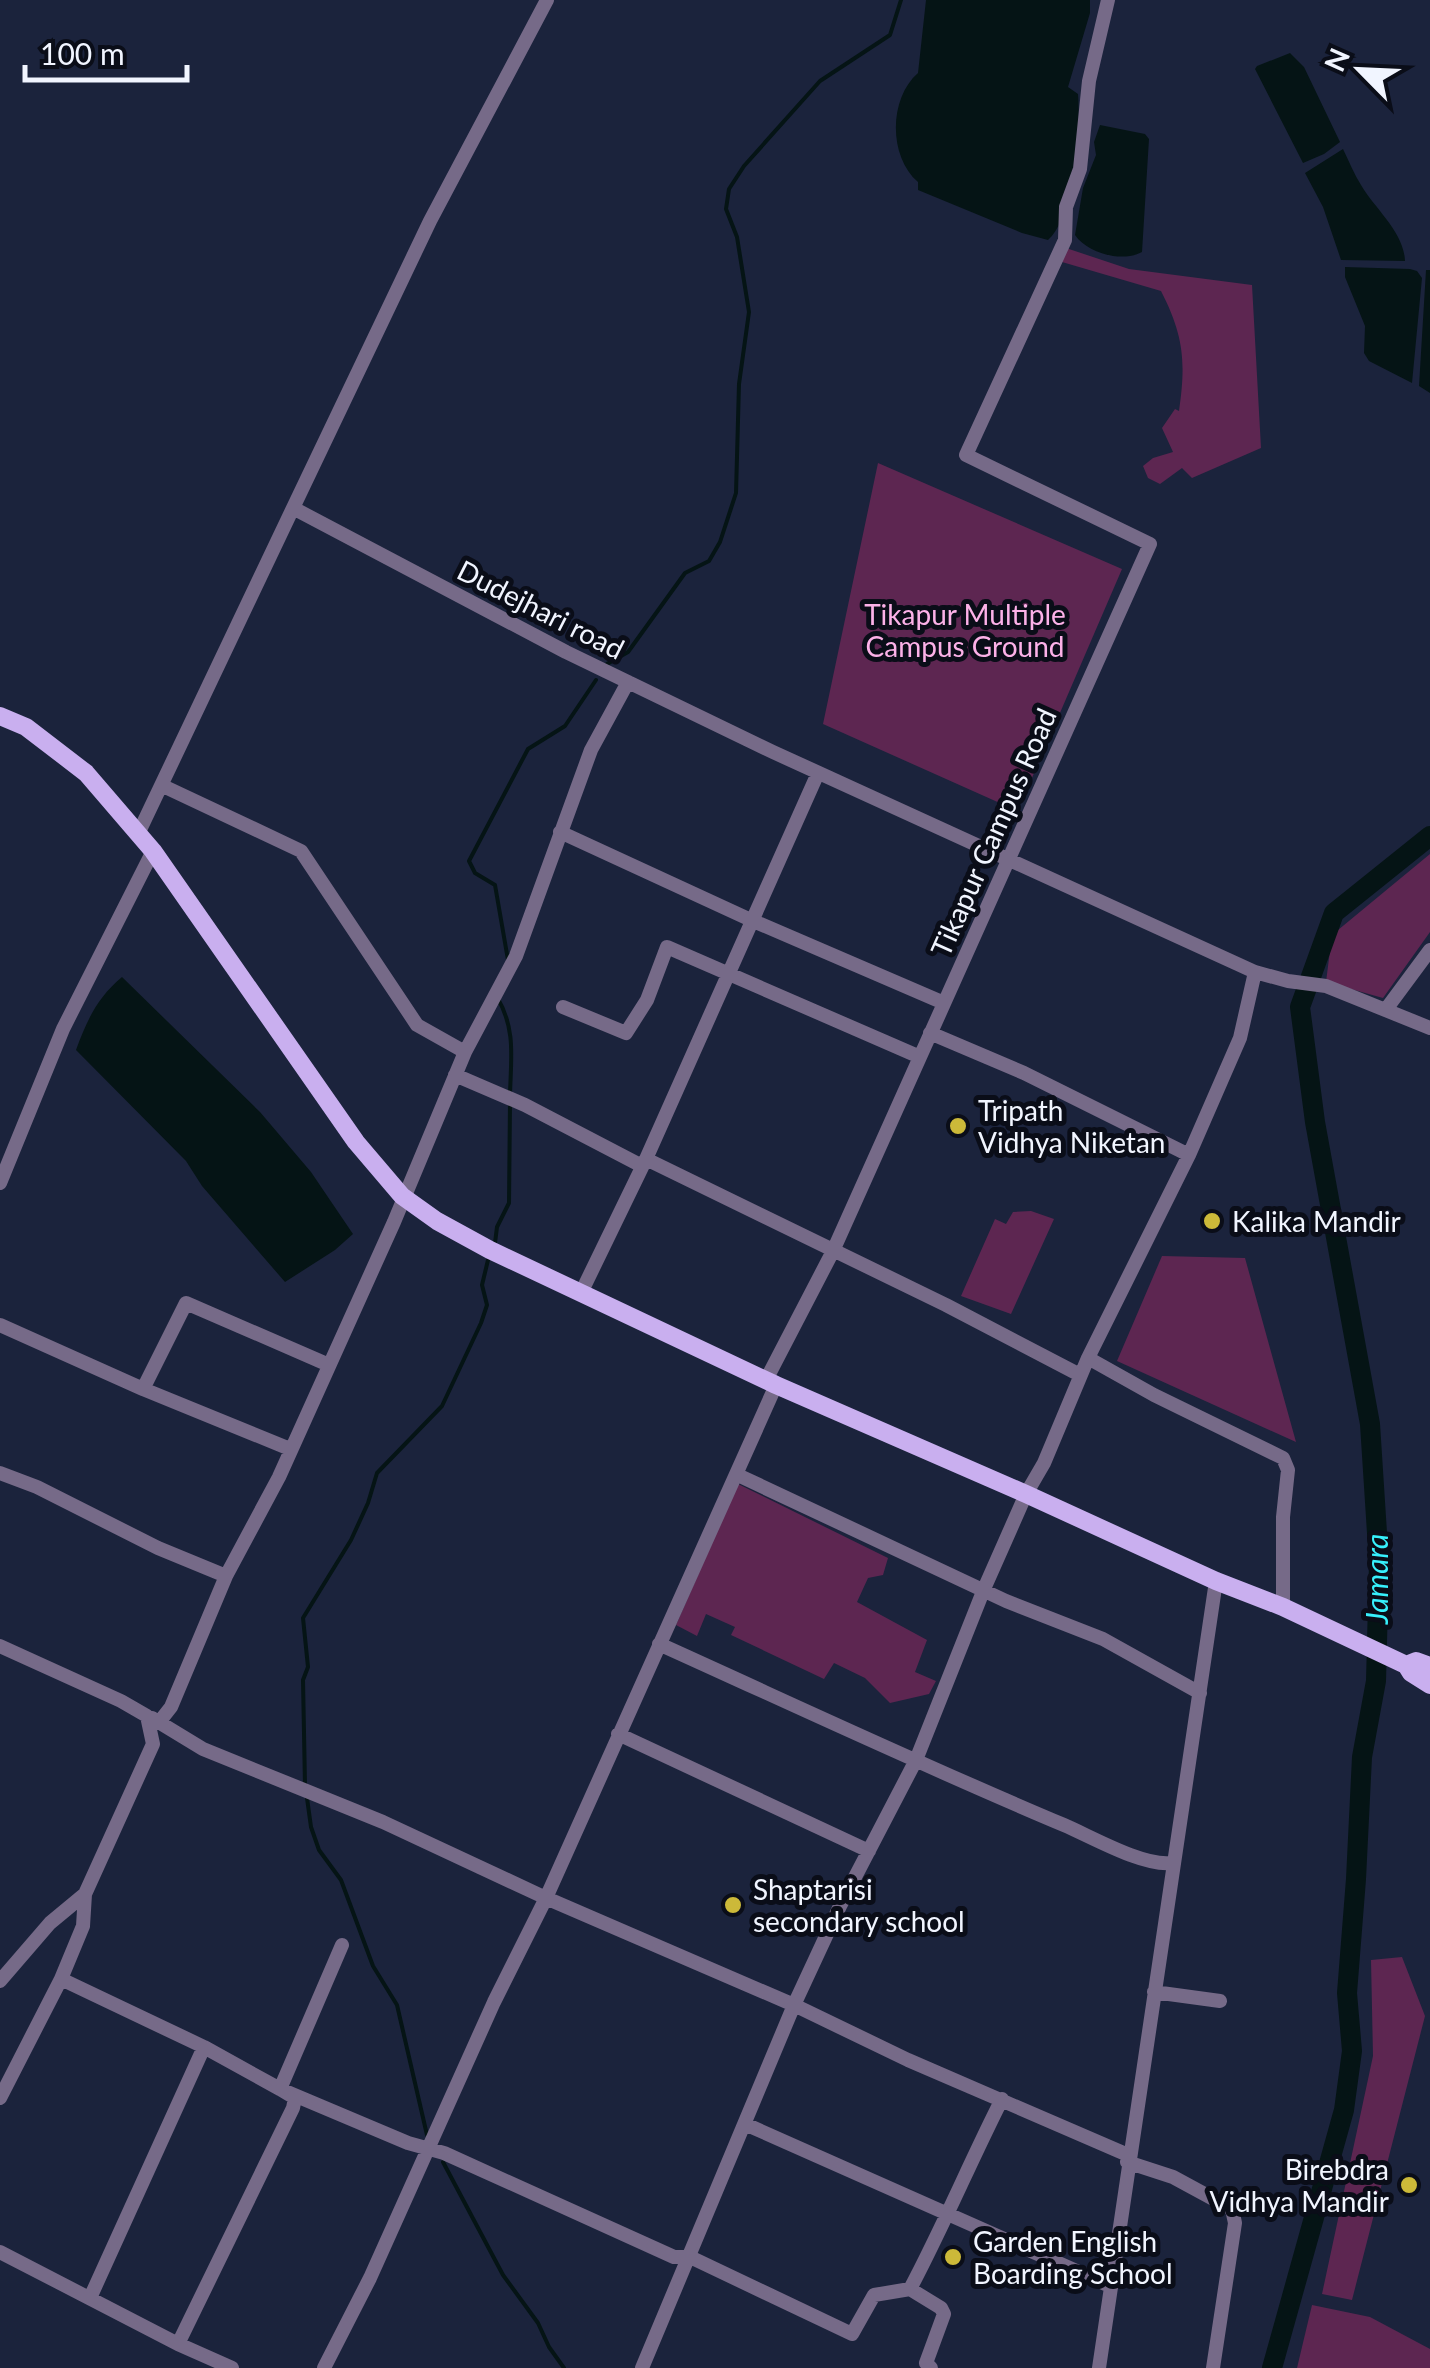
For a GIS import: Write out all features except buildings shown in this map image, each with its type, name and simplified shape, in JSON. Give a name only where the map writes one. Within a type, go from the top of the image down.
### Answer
[{"type":"main road","points":[[0,716],[26,727],[86,773],[153,851],[356,1142],[402,1196],[437,1221],[484,1247],[771,1382],[1216,1581],[1283,1607],[1402,1663],[1430,1685]]},
{"type":"main road","points":[[1402,1663],[1416,1661],[1430,1666]]},
{"type":"street","points":[[138,834],[430,221],[547,0]]},
{"type":"street","name":"Tikapur Campus Road","points":[[324,2368],[370,2278],[494,2002],[546,1898],[771,1382],[1150,544],[966,455],[1065,240],[1066,207],[1080,169],[1089,81],[1108,0]]},
{"type":"street","name":"Dudejhari road","points":[[293,508],[628,682],[818,774],[1255,972],[1288,982],[1326,986],[1430,1028]]},
{"type":"street","points":[[154,1719],[171,1707],[226,1576],[262,1513],[465,1052],[516,956],[591,750],[628,682]]},
{"type":"street","points":[[581,1292],[644,1163],[818,774]]},
{"type":"street","points":[[163,786],[301,850],[417,1025],[465,1052]]},
{"type":"street","points":[[560,832],[944,1003]]},
{"type":"street","points":[[0,1183],[63,1029],[153,851]]},
{"type":"street","points":[[563,1008],[626,1033],[647,1000],[667,947],[920,1057]]},
{"type":"street","points":[[1387,1008],[1430,950]]},
{"type":"street","points":[[642,2368],[794,2005],[916,1760],[1026,1494],[1044,1463],[1080,1375],[1189,1154],[1240,1038],[1255,972]]},
{"type":"street","points":[[930,1034],[1024,1073],[1189,1154]]},
{"type":"street","points":[[455,1075],[946,1305],[1080,1375]]},
{"type":"street","points":[[144,1389],[186,1303],[329,1365]]},
{"type":"street","points":[[0,1325],[290,1449]]},
{"type":"street","points":[[1088,1358],[1284,1458],[1288,1470],[1283,1607]]},
{"type":"street","points":[[0,1473],[226,1576]]},
{"type":"street","points":[[742,1477],[1038,1615],[1104,1639],[1200,1693]]},
{"type":"street","points":[[1098,2368],[1216,1581]]},
{"type":"street","points":[[658,1644],[1121,1850],[1163,1864],[1172,1863]]},
{"type":"street","points":[[0,1646],[121,1700],[203,1749],[383,1822],[1221,2200],[1232,2209],[1235,2223],[1213,2368]]},
{"type":"street","points":[[0,2098],[61,1979],[83,1926],[85,1894],[153,1744],[154,1719]]},
{"type":"street","points":[[618,1734],[869,1851]]},
{"type":"street","points":[[0,1981],[50,1922],[85,1894]]},
{"type":"street","points":[[280,2088],[342,1945]]},
{"type":"street","points":[[61,1979],[280,2088],[430,2149],[674,2258],[690,2257],[852,2334],[874,2295],[910,2289],[941,2308],[944,2314],[926,2363],[931,2368]]},
{"type":"street","points":[[1154,1992],[1220,2002]]},
{"type":"street","points":[[90,2298],[204,2048]]},
{"type":"street","points":[[178,2344],[292,2108],[295,2098],[280,2088]]},
{"type":"street","points":[[910,2289],[1002,2099]]},
{"type":"street","points":[[745,2124],[1110,2286]]},
{"type":"street","points":[[0,2252],[232,2368]]},
{"type":"green space","points":[[1066,248],[1129,269],[1252,285],[1261,448],[1192,478],[1182,468],[1160,484],[1148,478],[1143,466],[1153,458],[1173,452],[1162,428],[1175,409],[1179,411],[1181,394],[1181,350],[1174,322],[1161,291],[1062,262]]},
{"type":"green space","name":"Tikapur Multiple Campus Ground","points":[[878,463],[1122,569],[1022,801],[1007,795],[1002,804],[823,724]]},
{"type":"green space","points":[[1430,854],[1430,932],[1383,998],[1326,982],[1332,935]]},
{"type":"green space","points":[[1031,1211],[1054,1219],[1011,1314],[961,1296],[995,1219],[1006,1224],[1013,1212]]},
{"type":"green space","points":[[1162,1256],[1245,1258],[1296,1442],[1117,1361]]},
{"type":"green space","points":[[738,1484],[888,1558],[883,1575],[868,1578],[857,1602],[927,1640],[915,1672],[936,1681],[929,1694],[890,1703],[865,1678],[834,1663],[824,1679],[731,1635],[735,1627],[706,1614],[697,1636],[676,1625]]},
{"type":"green space","points":[[1402,1957],[1425,2016],[1352,2300],[1322,2294],[1373,2056],[1371,1960]]},
{"type":"green space","points":[[1312,2305],[1370,2317],[1430,2349],[1430,2368],[1297,2368]]},
{"type":"shaded area","points":[[926,0],[1090,0],[1090,13],[1068,87],[1078,94],[1074,172],[1064,213],[1048,240],[918,190],[918,182],[901,158],[897,112],[908,84],[918,73]]},
{"type":"shaded area","points":[[1290,53],[1304,67],[1340,142],[1303,163],[1255,69]]},
{"type":"shaded area","points":[[1100,125],[1145,134],[1149,139],[1142,252],[1134,255],[1096,251],[1075,235]]},
{"type":"shaded area","points":[[1343,149],[1361,185],[1400,240],[1405,261],[1341,260],[1323,207],[1305,173]]},
{"type":"shaded area","points":[[1345,267],[1410,269],[1422,278],[1412,383],[1369,361],[1364,353],[1365,326],[1345,277]]},
{"type":"shaded area","points":[[1426,270],[1430,270],[1430,393],[1419,386]]},
{"type":"shaded area","points":[[122,977],[260,1112],[311,1172],[353,1234],[335,1250],[285,1282],[202,1186],[186,1161],[76,1050],[94,1010]]},
{"type":"waterway","points":[[607,664],[628,652],[685,573],[709,561],[720,542],[736,493],[739,384],[749,312],[737,237],[726,209],[729,189],[744,166],[820,81],[890,35],[901,0]]},
{"type":"waterway","points":[[508,960],[495,885],[475,873],[469,861],[528,749],[565,726],[596,680]]},
{"type":"waterway","name":"Jamara","points":[[1272,2368],[1344,2110],[1352,2051],[1347,1993],[1362,1757],[1376,1681],[1379,1564],[1370,1424],[1315,1122],[1300,1007],[1334,913],[1430,836]]},
{"type":"waterway","points":[[497,997],[510,1032],[510,1094]]},
{"type":"waterway","points":[[495,1243],[497,1227],[509,1203],[510,1103]]},
{"type":"waterway","points":[[305,1785],[303,1680],[308,1667],[303,1618],[351,1540],[377,1473],[442,1406],[487,1305],[482,1285],[488,1260]]},
{"type":"waterway","points":[[307,1798],[319,1850],[341,1880],[373,1966],[397,2005],[427,2135]]},
{"type":"waterway","points":[[443,2162],[503,2275],[564,2368]]},
{"type":"place","name":"Tripath Vidhya Niketan","points":[[958,1126]]},
{"type":"place","name":"Kalika Mandir","points":[[1212,1221]]},
{"type":"place","name":"Shaptarisi secondary school","points":[[733,1905]]},
{"type":"place","name":"Birebdra Vidhya Mandir","points":[[1409,2185]]},
{"type":"place","name":"Garden English Boarding School","points":[[953,2257]]}]
